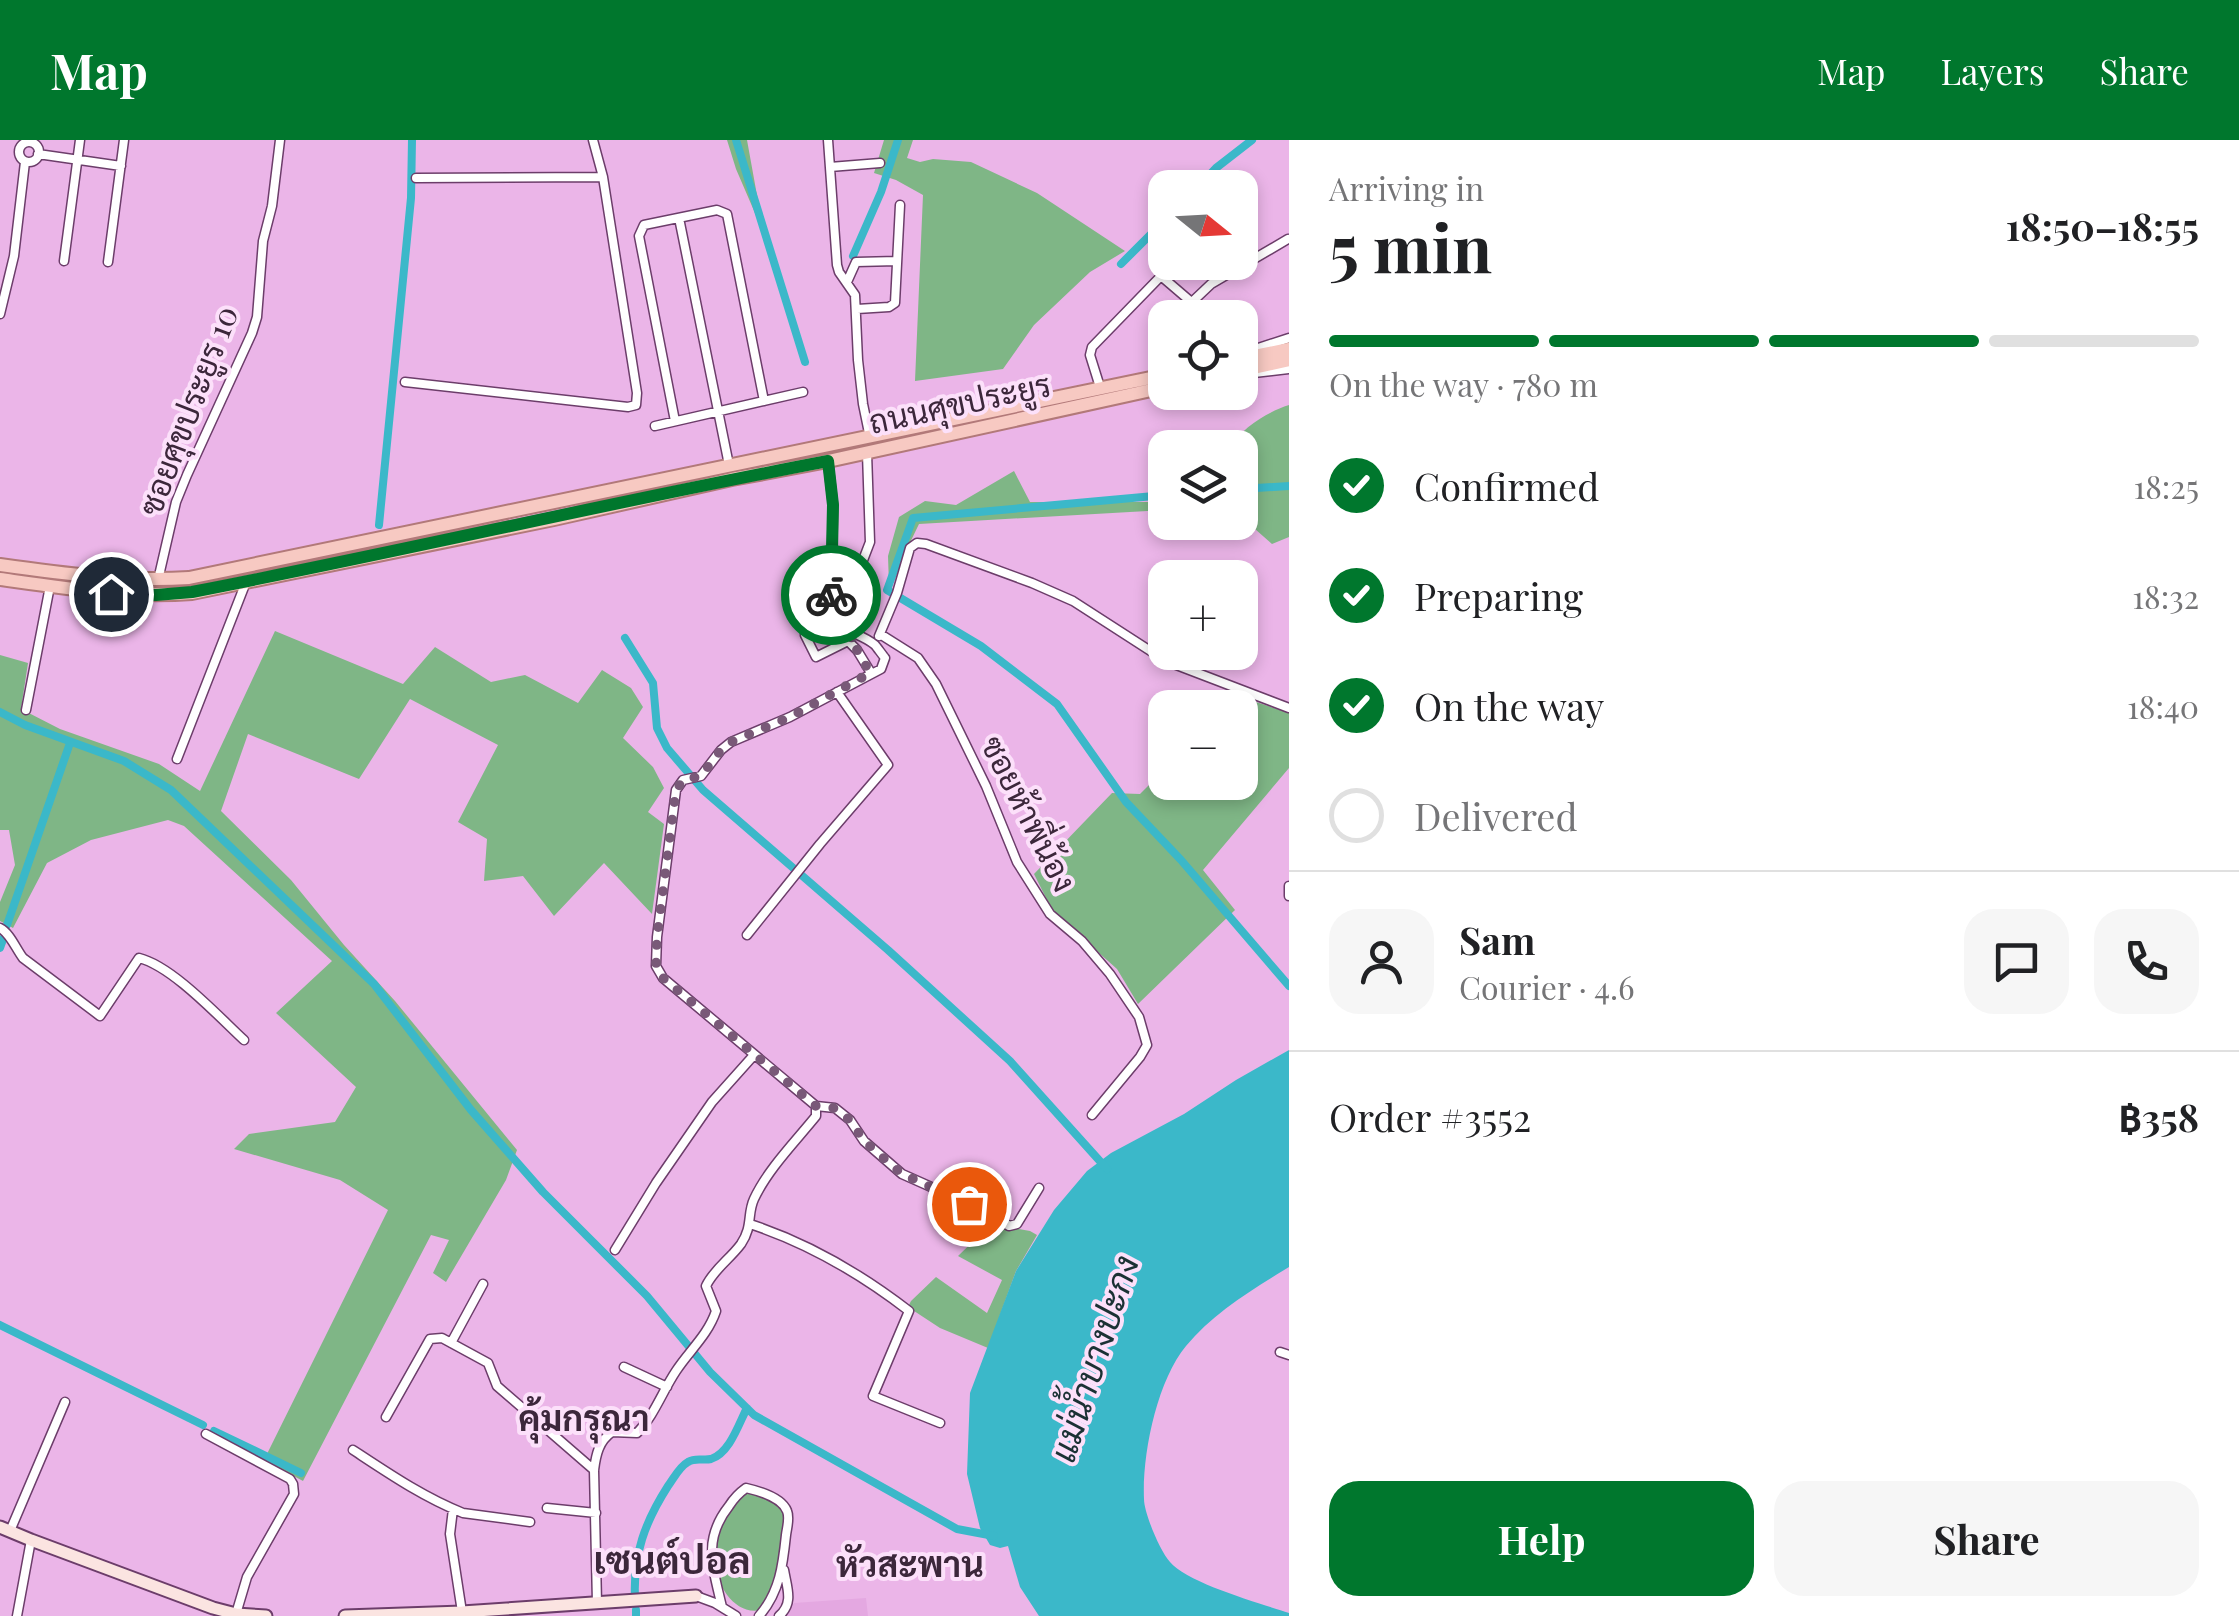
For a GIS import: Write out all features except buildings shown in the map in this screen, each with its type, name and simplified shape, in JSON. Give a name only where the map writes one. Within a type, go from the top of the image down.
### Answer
[{"type":"main road","points":[[1258,353],[1289,349]]},
{"type":"main road","points":[[1258,368],[1289,360]]},
{"type":"main road","name":"ถนนศุขประยูร","points":[[0,579],[111,594],[192,592],[554,518],[731,472],[828,461],[868,445],[1148,378]]},
{"type":"main road","name":"ถนนศุขประยูร","points":[[0,564],[104,578],[189,578],[1148,390]]},
{"type":"street","points":[[64,262],[80,140]]},
{"type":"street","points":[[108,262],[124,140]]},
{"type":"street","name":"ซอยศุขประยูร 10","points":[[158,580],[182,489],[257,317],[280,140]]},
{"type":"street","points":[[405,382],[628,408],[636,404],[603,177],[594,140]]},
{"type":"street","points":[[828,140],[839,272],[854,291],[857,308],[858,360],[868,445],[870,542],[860,568]]},
{"type":"street","points":[[30,141],[38,147],[38,154],[32,162],[26,162],[20,158],[19,148],[30,141]]},
{"type":"street","points":[[38,154],[121,166]]},
{"type":"street","points":[[0,314],[11,269],[26,162]]},
{"type":"street","points":[[830,167],[880,163]]},
{"type":"street","points":[[416,178],[603,177]]},
{"type":"street","points":[[857,308],[889,307],[896,302],[900,205]]},
{"type":"street","points":[[675,421],[639,236],[644,224],[718,210],[727,214],[764,400]]},
{"type":"street","points":[[679,218],[731,472]]},
{"type":"street","points":[[1194,300],[1211,284],[1288,239]]},
{"type":"street","points":[[848,282],[856,262],[897,261]]},
{"type":"street","points":[[0,267],[11,269]]},
{"type":"street","points":[[1100,387],[1090,355],[1092,347],[1160,276],[1190,300]]},
{"type":"street","points":[[1258,349],[1289,338]]},
{"type":"street","points":[[1258,371],[1289,368]]},
{"type":"street","points":[[654,426],[803,392]]},
{"type":"street","points":[[828,461],[833,505],[831,608],[835,621],[852,637],[876,645],[885,658],[884,665],[838,692],[731,742],[701,776],[683,780],[676,790],[656,966],[663,978],[816,1106],[834,1108],[850,1120],[864,1141],[902,1174],[1009,1226],[1018,1224],[1039,1188]]},
{"type":"street","points":[[876,645],[910,548],[916,543],[926,544],[1032,582],[1072,601],[1166,661],[1289,708]]},
{"type":"street","points":[[176,758],[246,582]]},
{"type":"street","points":[[26,710],[50,586]]},
{"type":"street","name":"ซอยห้าพี่น้อง","points":[[880,634],[918,658],[936,684],[986,786],[1017,862],[1050,914],[1082,940],[1139,1017],[1147,1045],[1092,1115]]},
{"type":"street","points":[[806,635],[816,658],[852,637]]},
{"type":"street","points":[[852,637],[870,673]]},
{"type":"street","points":[[747,935],[888,765],[838,692]]},
{"type":"street","points":[[1289,886],[1289,896]]},
{"type":"street","points":[[0,928],[23,958],[100,1016],[139,958],[152,961],[200,998],[244,1040]]},
{"type":"street","points":[[616,1250],[712,1102],[754,1055]]},
{"type":"street","points":[[597,1603],[594,1470],[603,1438],[612,1432],[637,1434],[676,1370],[701,1340],[716,1311],[706,1286],[710,1276],[740,1244],[750,1224],[751,1203],[816,1116],[816,1106]]},
{"type":"street","points":[[750,1224],[835,1262],[909,1311],[872,1396],[940,1423]]},
{"type":"street","points":[[451,1343],[484,1284]]},
{"type":"street","points":[[386,1416],[430,1339],[442,1338],[488,1363],[497,1386],[594,1470]]},
{"type":"street","points":[[624,1368],[667,1387]]},
{"type":"street","points":[[65,1402],[5,1529],[213,1608],[266,1616]]},
{"type":"street","points":[[206,1434],[290,1478],[293,1484],[294,1494],[247,1577],[236,1614]]},
{"type":"street","points":[[352,1450],[452,1509],[530,1522]]},
{"type":"street","points":[[725,1611],[713,1577],[713,1530],[746,1488],[768,1496],[787,1510],[784,1569],[790,1601],[779,1616]]},
{"type":"street","points":[[547,1508],[596,1514]]},
{"type":"street","points":[[452,1509],[450,1534],[459,1614]]},
{"type":"street","points":[[17,1616],[31,1540]]},
{"type":"street","points":[[759,1616],[784,1569]]},
{"type":"street","points":[[346,1616],[562,1611],[597,1603],[696,1596],[707,1592],[713,1577]]},
{"type":"street","points":[[696,1596],[736,1616]]},
{"type":"shaded area","points":[[727,140],[747,140],[764,234],[736,169]]},
{"type":"shaded area","points":[[884,140],[913,140],[907,158],[920,162],[971,162],[1037,193],[1125,251],[1090,272],[1034,325],[1003,369],[915,381],[923,195],[874,173]]},
{"type":"shaded area","points":[[1289,405],[1289,537],[1272,544],[1258,532],[1258,430],[1245,430]]},
{"type":"shaded area","points":[[1014,471],[1030,502],[1148,502],[1148,511],[919,524],[889,586],[888,556],[899,517],[925,501],[956,505]]},
{"type":"shaded area","points":[[275,631],[403,684],[435,647],[491,682],[525,675],[578,703],[602,670],[631,688],[643,707],[623,738],[653,767],[664,788],[648,812],[664,824],[652,914],[604,863],[554,916],[523,876],[484,881],[487,839],[458,822],[498,745],[410,699],[359,779],[248,734],[221,811],[291,880],[517,1150],[506,1180],[446,1282],[433,1273],[449,1240],[431,1235],[303,1481],[264,1460],[388,1210],[340,1180],[234,1149],[249,1134],[335,1122],[356,1087],[276,1013],[332,961],[184,826],[168,820],[91,840],[47,863],[13,928],[0,921],[0,902],[15,865],[9,830],[0,830],[0,655],[28,663],[21,709],[60,729],[159,764],[200,791]]},
{"type":"shaded area","points":[[1258,703],[1289,713],[1289,768],[1203,870],[1235,910],[1138,1004],[1117,969],[1053,912],[1034,874],[1112,793],[1140,794],[1148,786],[1148,800],[1258,800]]},
{"type":"shaded area","points":[[991,1224],[1037,1235],[1016,1271],[988,1348],[940,1328],[908,1307],[936,1277],[987,1313],[1002,1280],[958,1256]]},
{"type":"shaded area","points":[[745,1492],[780,1507],[785,1528],[772,1590],[761,1610],[752,1611],[729,1597],[716,1566],[715,1542],[720,1525]]},
{"type":"shaded area","points":[[866,1598],[868,1616],[785,1616],[794,1603]]},
{"type":"water","name":"แม่น้ำบางปะกง","points":[[1289,1050],[1289,1267],[1221,1312],[1176,1361],[1153,1419],[1144,1499],[1157,1541],[1179,1570],[1289,1616],[1039,1616],[1020,1587],[1008,1546],[990,1545],[980,1528],[967,1474],[970,1393],[1016,1271],[1054,1210],[1087,1171],[1111,1153]]},
{"type":"waterway","points":[[379,525],[411,198],[412,140]]},
{"type":"waterway","points":[[736,140],[805,362]]},
{"type":"waterway","points":[[853,256],[898,140]]},
{"type":"waterway","points":[[1214,170],[1252,140]]},
{"type":"waterway","points":[[1121,264],[1148,237]]},
{"type":"waterway","points":[[1258,488],[1289,486]]},
{"type":"waterway","points":[[1148,497],[913,518],[887,590],[981,646],[1057,704],[1126,802],[1289,986]]},
{"type":"waterway","points":[[625,638],[653,683],[657,728],[667,748],[703,790],[1010,1061],[1107,1169]]},
{"type":"waterway","points":[[0,712],[124,761],[171,790],[374,984],[471,1110],[543,1192],[647,1296],[710,1372],[754,1415],[957,1529],[994,1536]]},
{"type":"waterway","points":[[7,925],[70,743]]},
{"type":"waterway","points":[[0,948],[4,937]]},
{"type":"waterway","points":[[0,1325],[203,1425]]},
{"type":"waterway","points":[[635,1598],[638,1553],[660,1499],[685,1464],[711,1459],[724,1451],[747,1408]]},
{"type":"waterway","points":[[214,1431],[301,1473]]},
{"type":"waterway","points":[[636,1610],[636,1616]]},
{"type":"way so far","points":[[831,595],[835,621],[855,634],[848,641],[870,673],[790,717],[731,742],[701,776],[683,780],[676,790],[656,966],[663,978],[816,1106],[834,1108],[850,1120],[864,1141],[902,1174],[969,1204]]},
{"type":"district","name":"คุ้มกรุณา","points":[[584,1419]]},
{"type":"district","name":"เซนต์ปอล","points":[[672,1561]]},
{"type":"district","name":"หัวสะพาน","points":[[910,1565]]},
{"type":"route","points":[[111,594],[192,592],[828,461],[833,505],[831,595]]}]
